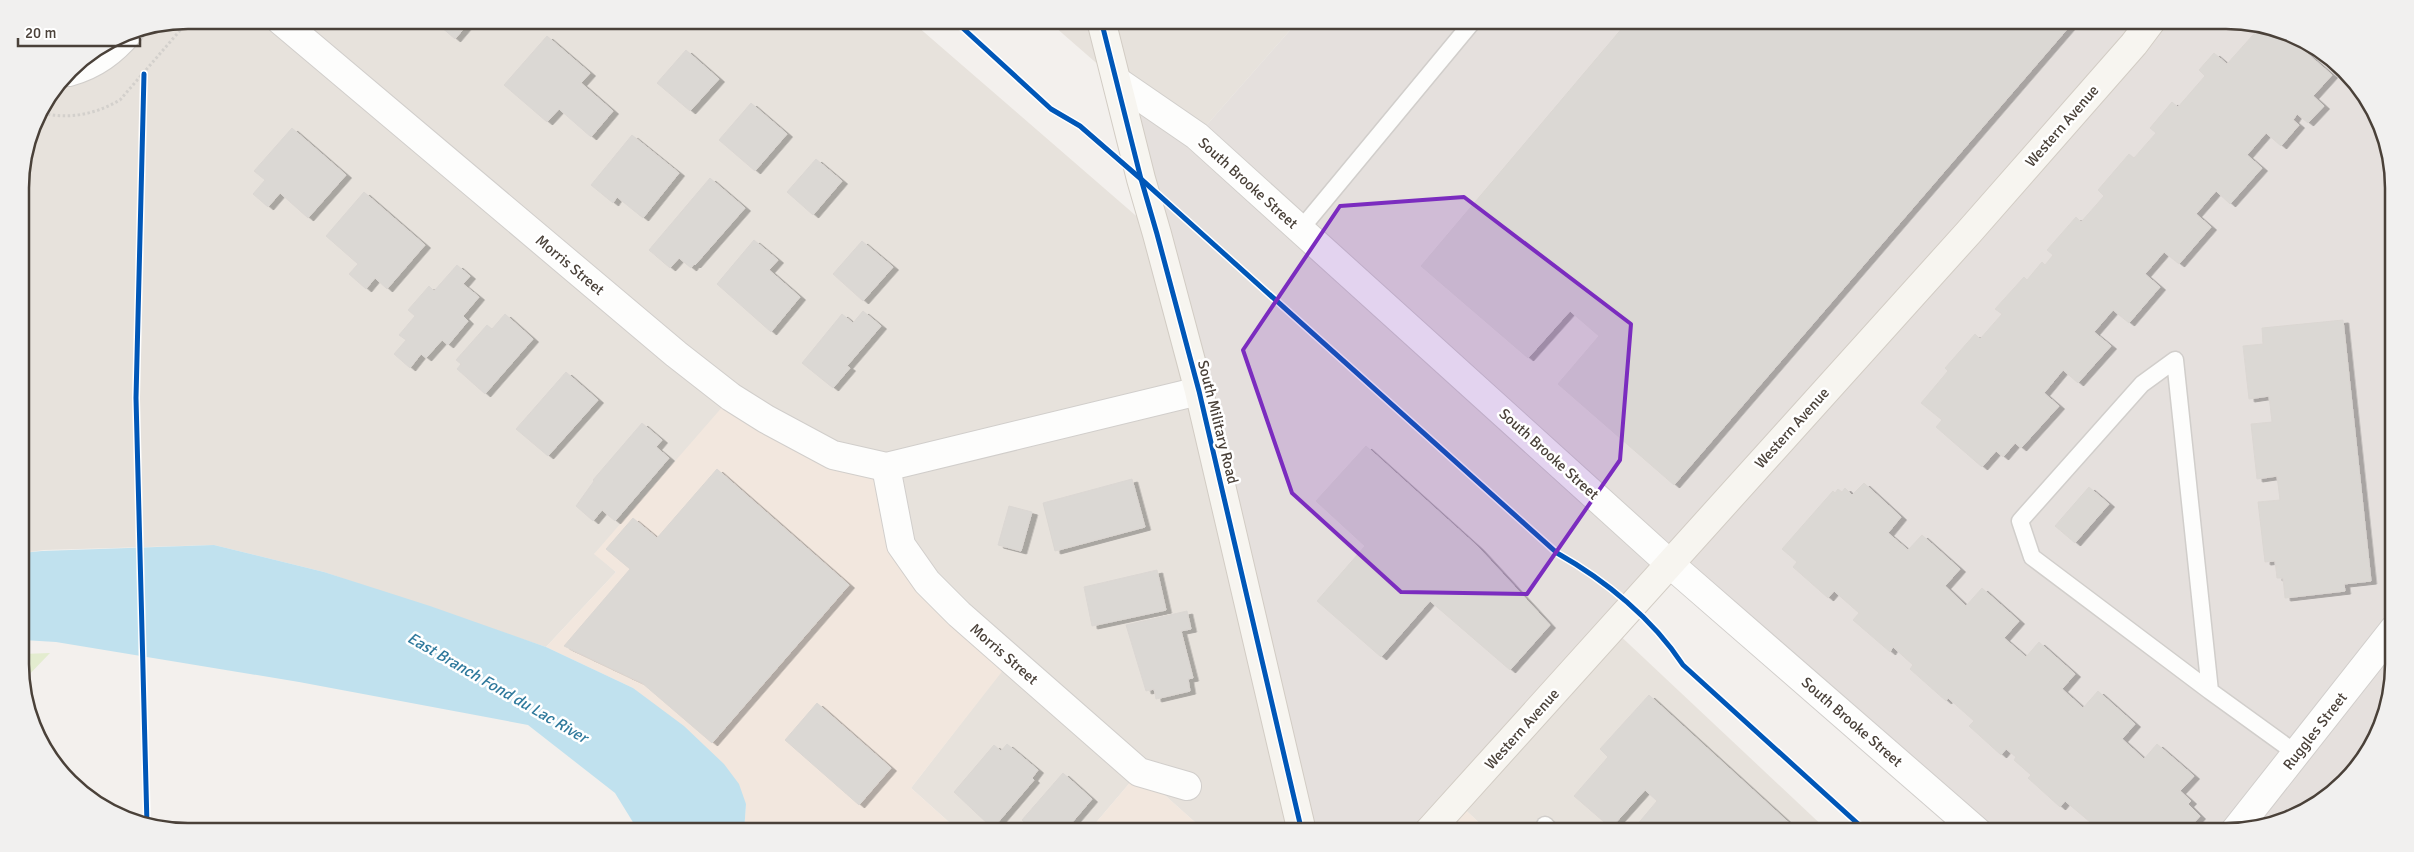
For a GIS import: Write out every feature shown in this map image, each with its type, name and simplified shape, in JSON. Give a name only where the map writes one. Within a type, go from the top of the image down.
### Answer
[{"type":"street","name":"Morris Street","points":[[291,29],[676,354],[731,397],[766,419],[832,455],[886,467],[1199,391]]},
{"type":"street","name":"South Military Road","points":[[1102,29],[1199,391],[1300,823]]},
{"type":"street","name":"Western Avenue","points":[[1436,823],[1969,232],[2145,29]]},
{"type":"street","points":[[87,65],[97,61],[119,45]]},
{"type":"street","name":"South Brooke Street","points":[[1116,81],[1197,136],[1670,564],[1968,823]]},
{"type":"street","name":"Morris Street","points":[[886,467],[901,545],[928,582],[959,614],[1139,772],[1188,786]]},
{"type":"street","name":"Ruggles Street","points":[[2242,822],[2385,641]]},
{"type":"lane","points":[[1300,230],[1467,29]]},
{"type":"lane","points":[[2210,691],[2175,360],[2142,384],[2020,521],[2032,557],[2210,691],[2297,754]]},
{"type":"highlighted area","points":[[1464,197],[1631,324],[1620,460],[1527,594],[1401,592],[1292,493],[1243,350],[1340,206]]},
{"type":"shaded area","points":[[188,29],[920,29],[1157,234],[1300,823],[1196,823],[1139,772],[1096,823],[950,823],[911,788],[1010,660],[594,553],[616,572],[546,647],[324,572],[214,545],[29,552],[29,177],[34,147],[50,108],[75,75],[108,50],[137,37],[167,30]]},
{"type":"shaded area","points":[[1057,29],[1291,29],[1197,136],[1117,81]]},
{"type":"shaded area","points":[[1291,29],[2226,29],[2257,32],[2297,45],[2315,56],[2339,75],[2352,91],[2364,108],[2373,127],[2384,167],[2385,664],[2382,695],[2369,735],[2358,753],[2339,777],[2306,802],[2267,818],[2237,823],[1968,823],[1670,564],[1436,823],[1300,823],[1117,81],[1197,136]]},
{"type":"shaded area","points":[[731,397],[886,467],[901,545],[1011,660],[911,788],[950,823],[745,823],[746,804],[633,688],[546,647],[616,572],[594,554]]},
{"type":"shaded area","points":[[1613,629],[1819,823],[1479,823],[1456,801]]},
{"type":"shaded area","points":[[1139,772],[1196,823],[1096,823]]},
{"type":"shaded area","points":[[1456,801],[1479,823],[1436,823]]},
{"type":"green space","points":[[50,653],[29,675],[29,654]]},
{"type":"water","name":"East Branch Fond du Lac River","points":[[214,545],[324,572],[430,606],[546,647],[633,688],[684,726],[724,764],[739,784],[746,804],[745,823],[633,823],[615,793],[528,725],[299,682],[56,642],[29,640],[29,552]]},
{"type":"building","points":[[443,29],[463,29],[455,39]]},
{"type":"building","points":[[1621,29],[2067,29],[1674,485],[1558,384],[1599,336],[1570,311],[1528,358],[1421,266]]},
{"type":"building","points":[[2256,32],[2297,45],[2332,75],[2313,96],[2324,106],[2308,123],[2297,114],[2293,120],[2299,125],[2281,146],[2266,133],[2247,155],[2262,168],[2230,204],[2216,191],[2196,214],[2211,227],[2179,264],[2164,252],[2145,274],[2160,287],[2129,323],[2113,310],[2094,332],[2111,346],[2078,383],[2063,370],[2044,393],[2059,406],[2021,448],[2015,443],[2003,457],[1996,451],[1982,467],[1936,427],[1942,420],[1921,403],[1948,371],[1945,368],[1975,334],[1980,339],[2002,314],[1995,309],[2024,277],[2027,280],[2042,262],[2045,265],[2053,255],[2047,250],[2076,217],[2081,222],[2104,196],[2098,190],[2129,154],[2134,158],[2156,133],[2150,128],[2172,102],[2178,107],[2205,76],[2199,70],[2214,53],[2227,64]]},
{"type":"building","points":[[547,36],[590,73],[581,83],[613,111],[591,137],[559,109],[547,122],[504,85]]},
{"type":"building","points":[[686,50],[719,79],[690,111],[657,83]]},
{"type":"building","points":[[751,103],[787,134],[755,171],[719,140]]},
{"type":"building","points":[[292,128],[346,175],[308,218],[280,193],[268,207],[253,194],[265,180],[254,171]]},
{"type":"building","points":[[632,135],[679,173],[643,218],[617,197],[613,203],[591,185]]},
{"type":"building","points":[[816,159],[842,181],[813,215],[787,192]]},
{"type":"building","points":[[710,178],[745,208],[695,265],[691,268],[679,258],[670,268],[649,250]]},
{"type":"building","points":[[364,192],[425,245],[387,289],[375,278],[366,289],[349,274],[358,264],[326,236]]},
{"type":"building","points":[[754,240],[778,260],[769,270],[800,297],[771,332],[717,284]]},
{"type":"building","points":[[862,241],[893,267],[863,301],[833,274]]},
{"type":"building","points":[[457,265],[470,276],[463,284],[479,297],[463,316],[468,321],[448,345],[442,340],[426,358],[421,354],[410,368],[394,354],[406,340],[399,335],[415,316],[408,310],[429,286],[434,291]]},
{"type":"building","points":[[863,311],[881,326],[847,366],[850,368],[833,388],[802,363],[842,314],[853,323]]},
{"type":"building","points":[[505,314],[533,339],[485,394],[457,369],[461,364],[456,360],[487,325],[492,329]]},
{"type":"building","points":[[2343,320],[2371,581],[2344,584],[2345,591],[2285,598],[2283,578],[2277,578],[2275,561],[2265,562],[2258,502],[2280,500],[2277,476],[2257,479],[2251,424],[2272,422],[2269,396],[2249,399],[2243,346],[2263,344],[2262,328]]},
{"type":"building","points":[[566,372],[598,400],[548,456],[516,429]]},
{"type":"building","points":[[642,423],[662,440],[656,447],[669,458],[615,521],[602,510],[593,521],[576,506],[593,480]]},
{"type":"building","points":[[1366,446],[1478,547],[1550,625],[1510,670],[1430,601],[1381,657],[1317,601],[1365,546],[1316,501]]},
{"type":"building","points":[[717,469],[849,585],[712,743],[642,683],[564,646],[630,569],[606,549],[633,518],[657,538]]},
{"type":"building","points":[[1132,479],[1145,527],[1055,551],[1043,503]]},
{"type":"building","points":[[1864,483],[1901,517],[1888,533],[1908,550],[1922,535],[1960,569],[1945,586],[1966,606],[1982,588],[2019,621],[2004,638],[2026,657],[2039,642],[2075,674],[2062,689],[2083,708],[2098,691],[2135,724],[2122,739],[2144,759],[2157,744],[2194,776],[2180,791],[2191,801],[2188,804],[2200,816],[2194,823],[2089,823],[2065,801],[2060,807],[2028,778],[2031,775],[2014,760],[2016,757],[2006,749],[2001,755],[1969,726],[1974,721],[1948,698],[1946,701],[1910,669],[1913,665],[1893,647],[1890,652],[1853,620],[1859,613],[1834,591],[1828,598],[1793,567],[1797,562],[1782,549],[1833,491],[1835,493],[1838,489],[1842,492],[1845,488],[1852,495]]},
{"type":"building","points":[[2089,487],[2109,504],[2075,543],[2055,526]]},
{"type":"building","points":[[1009,506],[1032,512],[1021,551],[998,545]]},
{"type":"building","points":[[1157,570],[1166,610],[1092,626],[1084,587]]},
{"type":"building","points":[[1187,611],[1191,629],[1181,631],[1193,678],[1188,679],[1190,691],[1156,699],[1154,689],[1146,691],[1126,625]]},
{"type":"building","points":[[1649,695],[1789,823],[1639,823],[1657,801],[1645,790],[1615,823],[1605,823],[1574,796],[1608,757],[1600,749]]},
{"type":"building","points":[[817,703],[891,768],[859,805],[785,740]]},
{"type":"building","points":[[1007,744],[1038,770],[1032,778],[1034,780],[997,823],[987,823],[954,792],[994,745],[1001,751]]},
{"type":"building","points":[[1063,773],[1092,799],[1072,823],[1025,823],[1022,820]]},
{"type":"cycle path","points":[[964,29],[1051,109],[1080,126],[1141,179],[1557,553],[1593,575],[1643,616],[1683,665],[1857,823]]},
{"type":"cycle path","points":[[1103,29],[1141,179],[1199,391],[1300,823]]},
{"type":"cycle path","points":[[144,74],[136,398],[147,817]]}]
